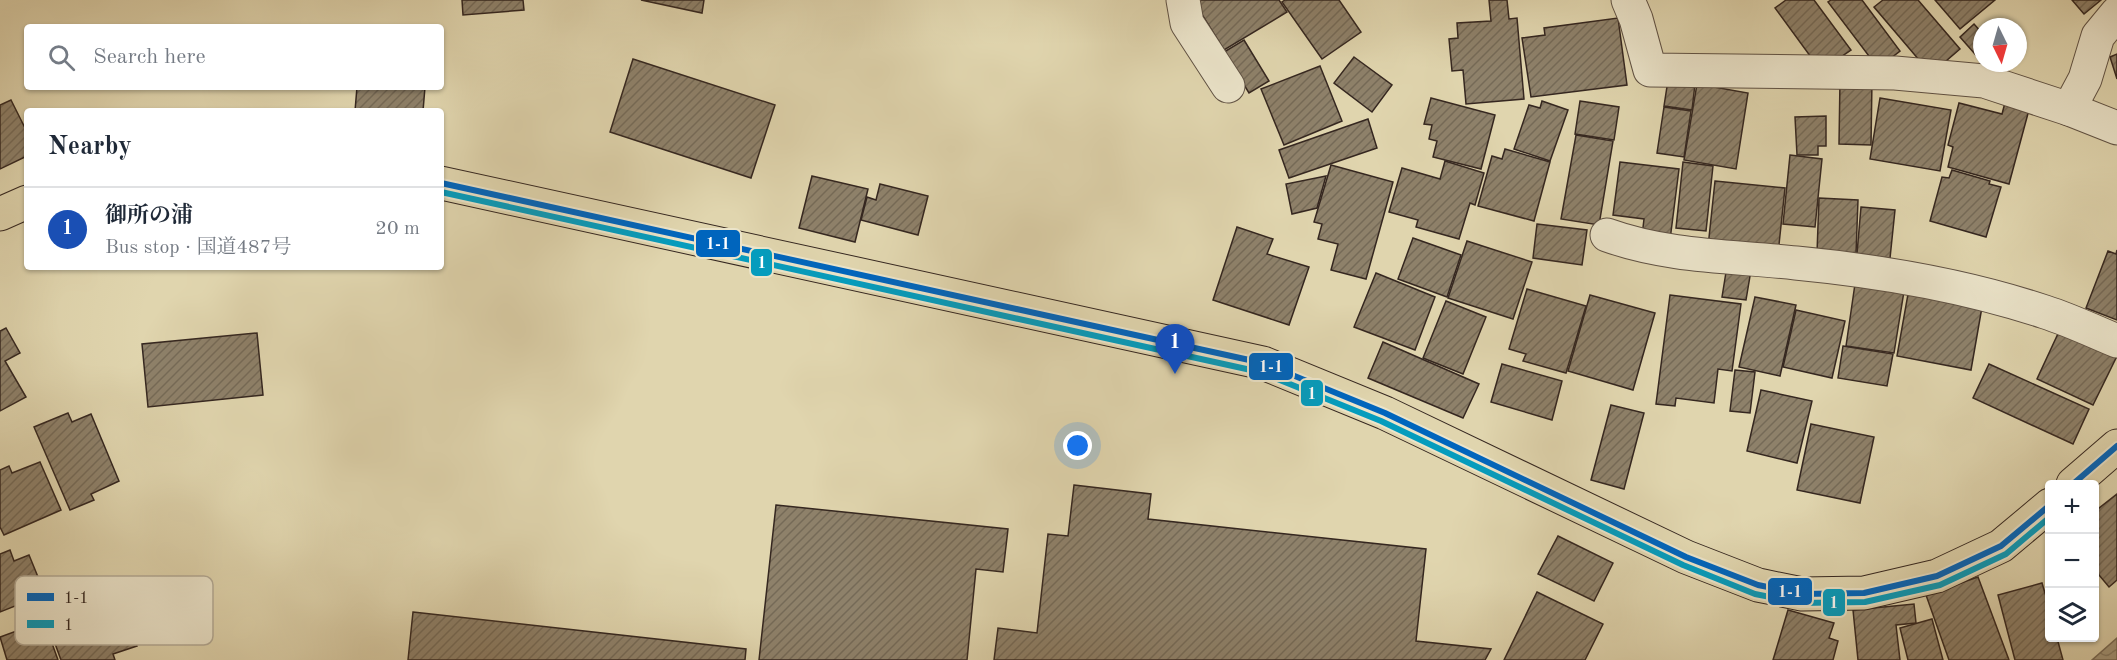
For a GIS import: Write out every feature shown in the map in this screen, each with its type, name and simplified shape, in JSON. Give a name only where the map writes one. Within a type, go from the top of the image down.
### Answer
[{"type":"highway","points":[[444,184],[1263,363],[1384,413],[1686,557],[1758,585],[1802,594],[1864,593],[1938,576],[2001,546],[2045,508]]},
{"type":"highway","points":[[0,214],[24,203]]},
{"type":"highway","points":[[2078,480],[2117,446]]},
{"type":"street","points":[[1183,0],[1187,22],[1228,86]]},
{"type":"street","points":[[1628,0],[1636,19],[1650,70],[1895,73],[1984,81],[2069,109],[2117,128]]},
{"type":"street","points":[[2069,109],[2085,79],[2098,36],[2117,13]]},
{"type":"street","points":[[1607,235],[1637,246],[1710,257],[1795,262],[1911,277],[1989,295],[2048,312],[2117,341]]},
{"type":"water","points":[[2117,638],[2117,660],[2092,660]]},
{"type":"building","points":[[462,0],[523,0],[524,10],[463,15]]},
{"type":"building","points":[[641,0],[704,0],[702,13]]},
{"type":"building","points":[[1193,0],[1279,0],[1287,12],[1224,50]]},
{"type":"building","points":[[1285,0],[1339,0],[1361,32],[1322,59],[1282,2]]},
{"type":"building","points":[[1489,0],[1507,0],[1509,19],[1517,18],[1524,99],[1466,104],[1463,70],[1452,71],[1449,39],[1458,38],[1457,23],[1491,21]]},
{"type":"building","points":[[1786,0],[1814,0],[1851,50],[1829,65],[1816,64],[1775,8]]},
{"type":"building","points":[[1831,0],[1862,0],[1900,51],[1878,68],[1828,2]]},
{"type":"building","points":[[1883,0],[1918,0],[1960,49],[1931,74],[1874,7]]},
{"type":"building","points":[[1935,0],[1995,0],[1973,18],[1960,29]]},
{"type":"building","points":[[2072,0],[2101,0],[2084,14]]},
{"type":"building","points":[[1618,18],[1627,85],[1531,97],[1522,38],[1545,35],[1544,28]]},
{"type":"building","points":[[1973,25],[1973,52],[1960,37]]},
{"type":"building","points":[[1244,40],[1269,81],[1249,93],[1224,52]]},
{"type":"building","points":[[2117,54],[2117,79],[2110,57]]},
{"type":"building","points":[[1354,57],[1392,85],[1372,112],[1334,83]]},
{"type":"building","points":[[633,59],[775,105],[751,178],[610,132]]},
{"type":"building","points":[[1320,66],[1342,121],[1284,145],[1261,89]]},
{"type":"building","points":[[1668,80],[1695,84],[1692,110],[1664,106]]},
{"type":"building","points":[[1840,80],[1872,80],[1871,145],[1839,144]]},
{"type":"building","points":[[1697,84],[1748,93],[1736,169],[1684,160]]},
{"type":"building","points":[[357,90],[425,90],[423,108],[355,108]]},
{"type":"building","points":[[1431,98],[1495,115],[1481,169],[1433,157],[1437,141],[1429,139],[1432,125],[1424,124]]},
{"type":"building","points":[[1880,98],[1951,110],[1940,171],[1870,159]]},
{"type":"building","points":[[2006,99],[2030,106],[2009,184],[1948,167],[1953,147],[1948,145],[1959,103],[2002,114]]},
{"type":"building","points":[[11,100],[24,126],[24,157],[0,169],[0,105]]},
{"type":"building","points":[[1542,101],[1568,110],[1550,161],[1514,149],[1529,105],[1540,108]]},
{"type":"building","points":[[1580,101],[1619,107],[1614,140],[1575,134]]},
{"type":"building","points":[[1664,107],[1691,111],[1684,157],[1657,153]]},
{"type":"building","points":[[1826,116],[1826,146],[1818,146],[1818,155],[1797,155],[1795,117]]},
{"type":"building","points":[[1368,119],[1377,148],[1289,178],[1279,150]]},
{"type":"building","points":[[1576,135],[1613,141],[1599,225],[1561,219]]},
{"type":"building","points":[[1505,149],[1550,162],[1534,221],[1478,206],[1492,156],[1502,159]]},
{"type":"building","points":[[1790,155],[1822,159],[1815,227],[1783,224]]},
{"type":"building","points":[[1445,161],[1484,173],[1475,205],[1470,203],[1459,239],[1416,227],[1418,220],[1389,212],[1402,168],[1440,179]]},
{"type":"building","points":[[1620,162],[1679,169],[1670,240],[1642,236],[1644,219],[1613,215]]},
{"type":"building","points":[[1683,162],[1713,166],[1706,231],[1676,228]]},
{"type":"building","points":[[1331,165],[1393,182],[1366,279],[1331,270],[1338,244],[1318,239],[1322,224],[1314,222]]},
{"type":"building","points":[[1952,170],[1990,181],[1989,184],[2001,187],[1986,237],[1930,221],[1942,177],[1949,178]]},
{"type":"building","points":[[812,176],[868,189],[855,242],[799,228]]},
{"type":"building","points":[[1326,176],[1317,208],[1292,214],[1286,184]]},
{"type":"building","points":[[1715,181],[1785,188],[1778,254],[1708,247]]},
{"type":"building","points":[[880,184],[928,196],[918,235],[861,220],[867,197],[876,200]]},
{"type":"building","points":[[1819,198],[1858,200],[1856,254],[1817,253]]},
{"type":"building","points":[[1861,207],[1895,210],[1889,268],[1856,265]]},
{"type":"building","points":[[1537,224],[1587,230],[1582,265],[1533,258]]},
{"type":"building","points":[[1237,227],[1273,239],[1267,254],[1309,267],[1289,325],[1213,300]]},
{"type":"building","points":[[1413,238],[1461,255],[1447,297],[1398,279]]},
{"type":"building","points":[[1467,241],[1532,262],[1513,319],[1448,298]]},
{"type":"building","points":[[2117,250],[2117,320],[2086,308],[2108,251],[2116,254]]},
{"type":"building","points":[[1727,266],[1751,270],[1746,300],[1722,297]]},
{"type":"building","points":[[1376,273],[1435,297],[1415,350],[1354,327]]},
{"type":"building","points":[[1856,277],[1905,285],[1894,353],[1846,346]]},
{"type":"building","points":[[1527,289],[1586,306],[1566,373],[1523,361],[1526,354],[1509,349]]},
{"type":"building","points":[[1908,294],[1982,307],[1971,370],[1897,356]]},
{"type":"building","points":[[1590,295],[1655,313],[1633,390],[1568,371]]},
{"type":"building","points":[[1670,295],[1741,304],[1732,371],[1718,369],[1714,403],[1676,398],[1675,406],[1656,404]]},
{"type":"building","points":[[1755,297],[1796,305],[1780,376],[1739,367]]},
{"type":"building","points":[[1446,301],[1486,317],[1463,374],[1423,358]]},
{"type":"building","points":[[1796,310],[1845,321],[1832,378],[1783,367]]},
{"type":"building","points":[[2062,325],[2117,356],[2093,405],[2037,379]]},
{"type":"building","points":[[6,328],[20,353],[5,361],[26,397],[0,411],[0,331]]},
{"type":"building","points":[[257,333],[263,395],[148,407],[142,344]]},
{"type":"building","points":[[1383,342],[1479,384],[1463,418],[1368,378]]},
{"type":"building","points":[[1843,346],[1893,354],[1887,386],[1838,378]]},
{"type":"building","points":[[1502,364],[1562,381],[1552,420],[1491,402]]},
{"type":"building","points":[[1989,364],[2089,409],[2073,444],[1973,398]]},
{"type":"building","points":[[1735,370],[1755,372],[1750,413],[1730,411]]},
{"type":"building","points":[[1761,390],[1812,401],[1797,463],[1747,451]]},
{"type":"building","points":[[1611,405],[1644,413],[1624,489],[1591,480]]},
{"type":"building","points":[[68,413],[72,422],[91,414],[119,481],[91,494],[94,500],[70,510],[34,427]]},
{"type":"building","points":[[1811,424],[1874,437],[1860,503],[1797,490]]},
{"type":"building","points":[[40,462],[61,510],[4,535],[0,527],[0,470],[9,466],[12,473]]},
{"type":"building","points":[[1074,485],[1151,494],[1148,519],[1426,549],[1416,641],[1491,649],[1485,660],[994,660],[998,628],[1037,633],[1048,534],[1068,536]]},
{"type":"building","points":[[2117,494],[2117,580],[2109,587],[2099,575],[2099,508]]},
{"type":"building","points":[[776,505],[1008,529],[1003,572],[976,569],[967,660],[759,660]]},
{"type":"building","points":[[1558,536],[1613,563],[1594,601],[1538,574]]},
{"type":"building","points":[[10,550],[14,561],[29,555],[38,576],[15,576],[15,606],[0,612],[0,554]]},
{"type":"building","points":[[1978,577],[2009,660],[1949,660],[1926,595]]},
{"type":"building","points":[[2042,583],[2045,593],[2045,642],[2058,642],[2063,660],[2015,660],[1998,595]]},
{"type":"building","points":[[1537,592],[1603,624],[1585,660],[1504,660]]},
{"type":"building","points":[[1914,604],[1916,623],[1896,625],[1900,660],[1858,660],[1853,610]]},
{"type":"building","points":[[1788,610],[1834,623],[1829,638],[1838,641],[1833,660],[1773,660]]},
{"type":"building","points":[[413,612],[746,649],[745,660],[408,660]]},
{"type":"building","points":[[1932,619],[1943,660],[1908,660],[1900,628]]},
{"type":"building","points":[[15,632],[15,645],[53,645],[58,660],[7,660],[0,637]]},
{"type":"building","points":[[56,645],[137,646],[113,654],[115,660],[61,660]]},
{"type":"transit line","name":"1-1","points":[[444,184],[1263,363],[1385,413],[1686,557],[1758,585],[1802,594],[1864,593],[1937,576],[2001,546],[2045,509]]},
{"type":"transit line","name":"1","points":[[444,193],[1260,372],[1381,421],[1683,565],[1755,594],[1800,603],[1865,602],[1940,585],[2006,554],[2045,521]]},
{"type":"transit line","name":"1-1","points":[[2078,480],[2117,446]]},
{"type":"place","name":"御所の浦","points":[[1175,374]]}]
